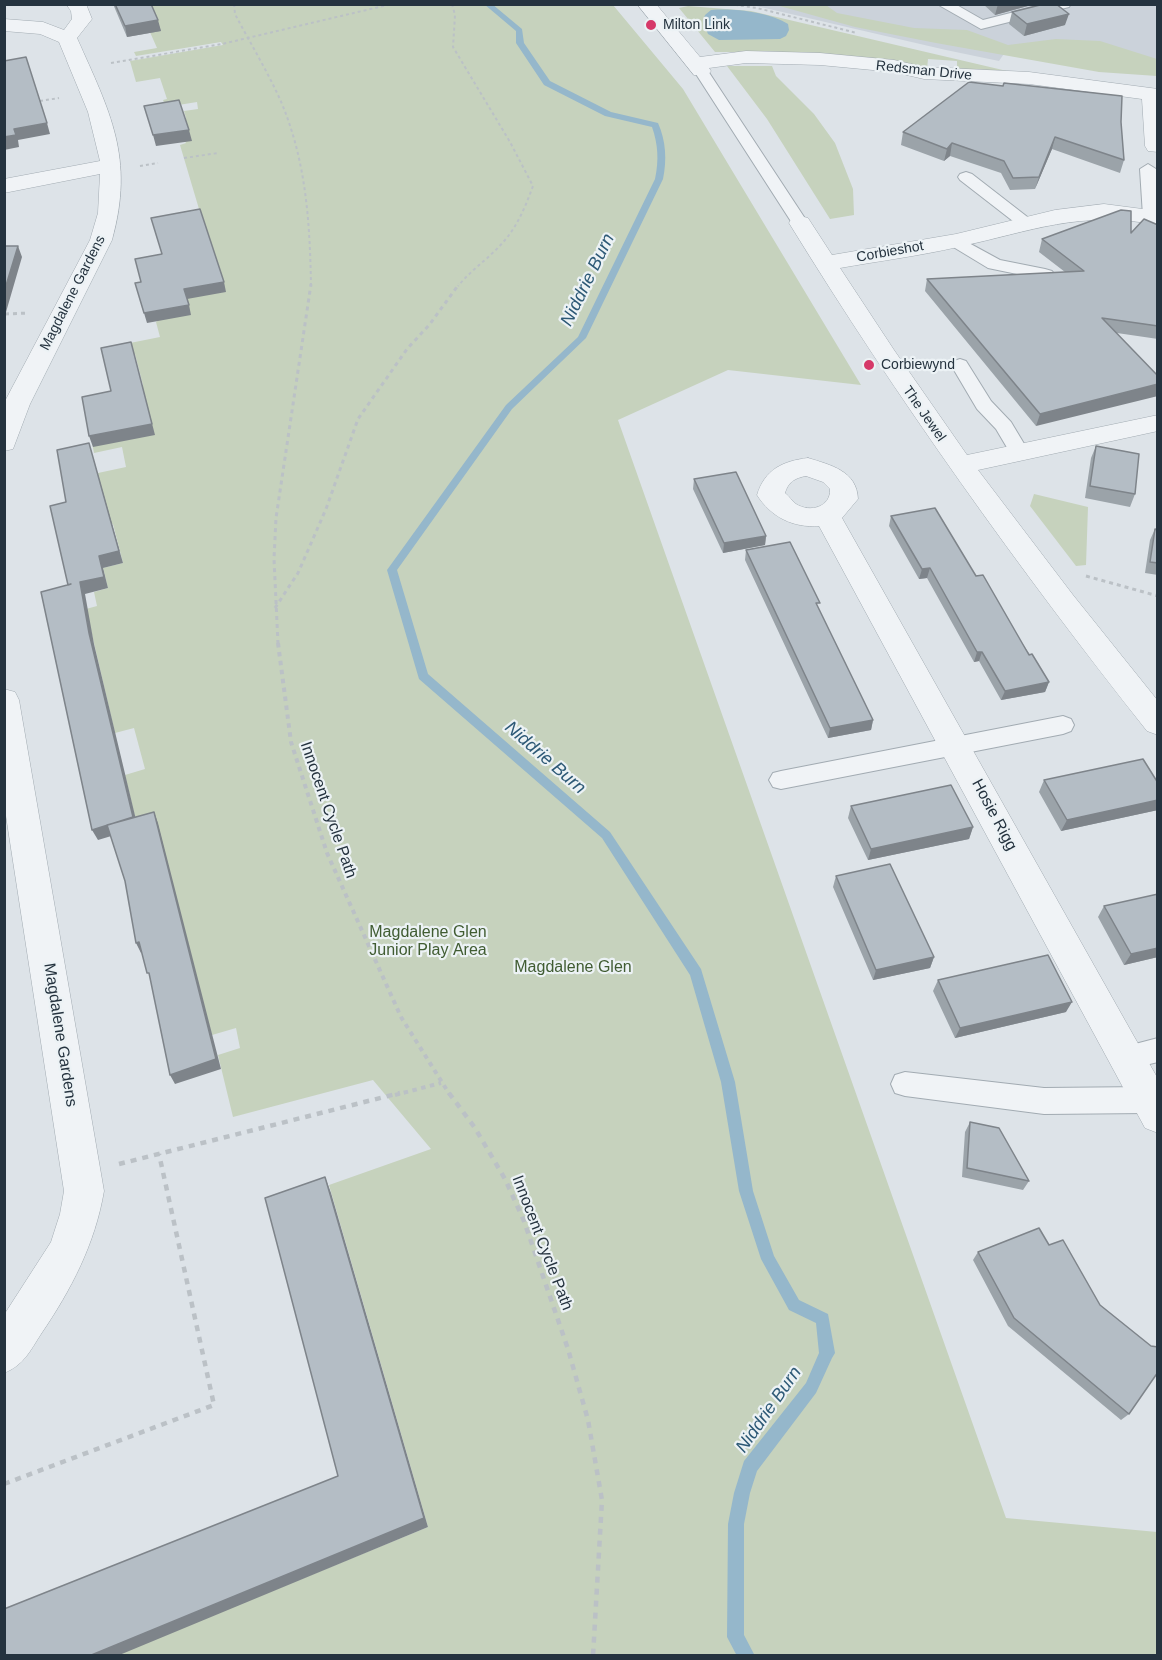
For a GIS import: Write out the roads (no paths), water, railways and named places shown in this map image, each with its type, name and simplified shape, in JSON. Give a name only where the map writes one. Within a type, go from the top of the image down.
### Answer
[{"type":"street","points":[[4,24],[32,26],[67,38],[82,20],[80,9],[75,4]]},
{"type":"street","name":"The Jewel","points":[[646,4],[698,67]]},
{"type":"street","points":[[4,24],[27,10]]},
{"type":"street","name":"Magdalene Gardens","points":[[4,443],[17,404],[103,233],[112,201],[112,165],[101,121],[67,38]]},
{"type":"street","name":"Redsman Drive","points":[[698,67],[746,57],[820,59],[894,66],[924,73],[1029,78],[1155,94],[1156,146]]},
{"type":"street","points":[[4,186],[112,165]]},
{"type":"street","name":"Corbieshot","points":[[825,263],[956,241],[1057,215],[1091,211],[1154,217]]},
{"type":"street","name":"The Jewel","points":[[800,223],[913,399],[960,465],[1033,564],[1158,723]]},
{"type":"street","points":[[960,465],[1019,452],[1094,440],[1158,423]]},
{"type":"street","name":"Hosie Rigg","points":[[827,516],[956,747],[1152,1108]]},
{"type":"street","name":"Magdalene Gardens","points":[[4,1352],[70,1249],[82,1210],[83,1173],[5,707]]},
{"type":"lane","points":[[940,10],[945,18],[964,16],[981,25],[1064,4]]},
{"type":"lane","name":"The Jewel","points":[[698,67],[800,223]]},
{"type":"lane","name":"Corbieshot","points":[[1148,170],[1154,217]]},
{"type":"lane","points":[[966,177],[1024,222]]},
{"type":"lane","points":[[956,241],[991,263],[1027,269],[1046,275]]},
{"type":"lane","points":[[960,365],[984,405],[1004,426],[1019,452]]},
{"type":"lane","points":[[781,780],[1063,725]]},
{"type":"lane","points":[[1125,1058],[1158,1050]]},
{"type":"lane","points":[[905,1084],[1044,1101],[1152,1108]]},
{"type":"water","points":[[711,10],[740,10],[771,16],[788,24],[789,30],[786,36],[780,39],[719,40],[708,34],[703,22],[705,15]]},
{"type":"waterway","name":"Niddrie Burn","points":[[487,4],[520,30],[520,43],[547,83],[608,114],[655,125],[662,152],[661,172],[582,338],[509,407],[392,570],[423,676],[606,835],[696,973],[728,1082],[746,1191],[768,1259],[794,1305],[823,1319],[827,1353],[811,1388],[750,1467],[742,1493],[736,1524],[735,1637],[747,1656]]},
{"type":"place","name":"Milton Link","points":[[651,25]]},
{"type":"place","name":"Corbiewynd","points":[[869,365]]},
{"type":"park label","name":"Magdalene Glen Junior Play Area","points":[[428,942]]},
{"type":"park label","name":"Magdalene Glen","points":[[573,968]]}]
